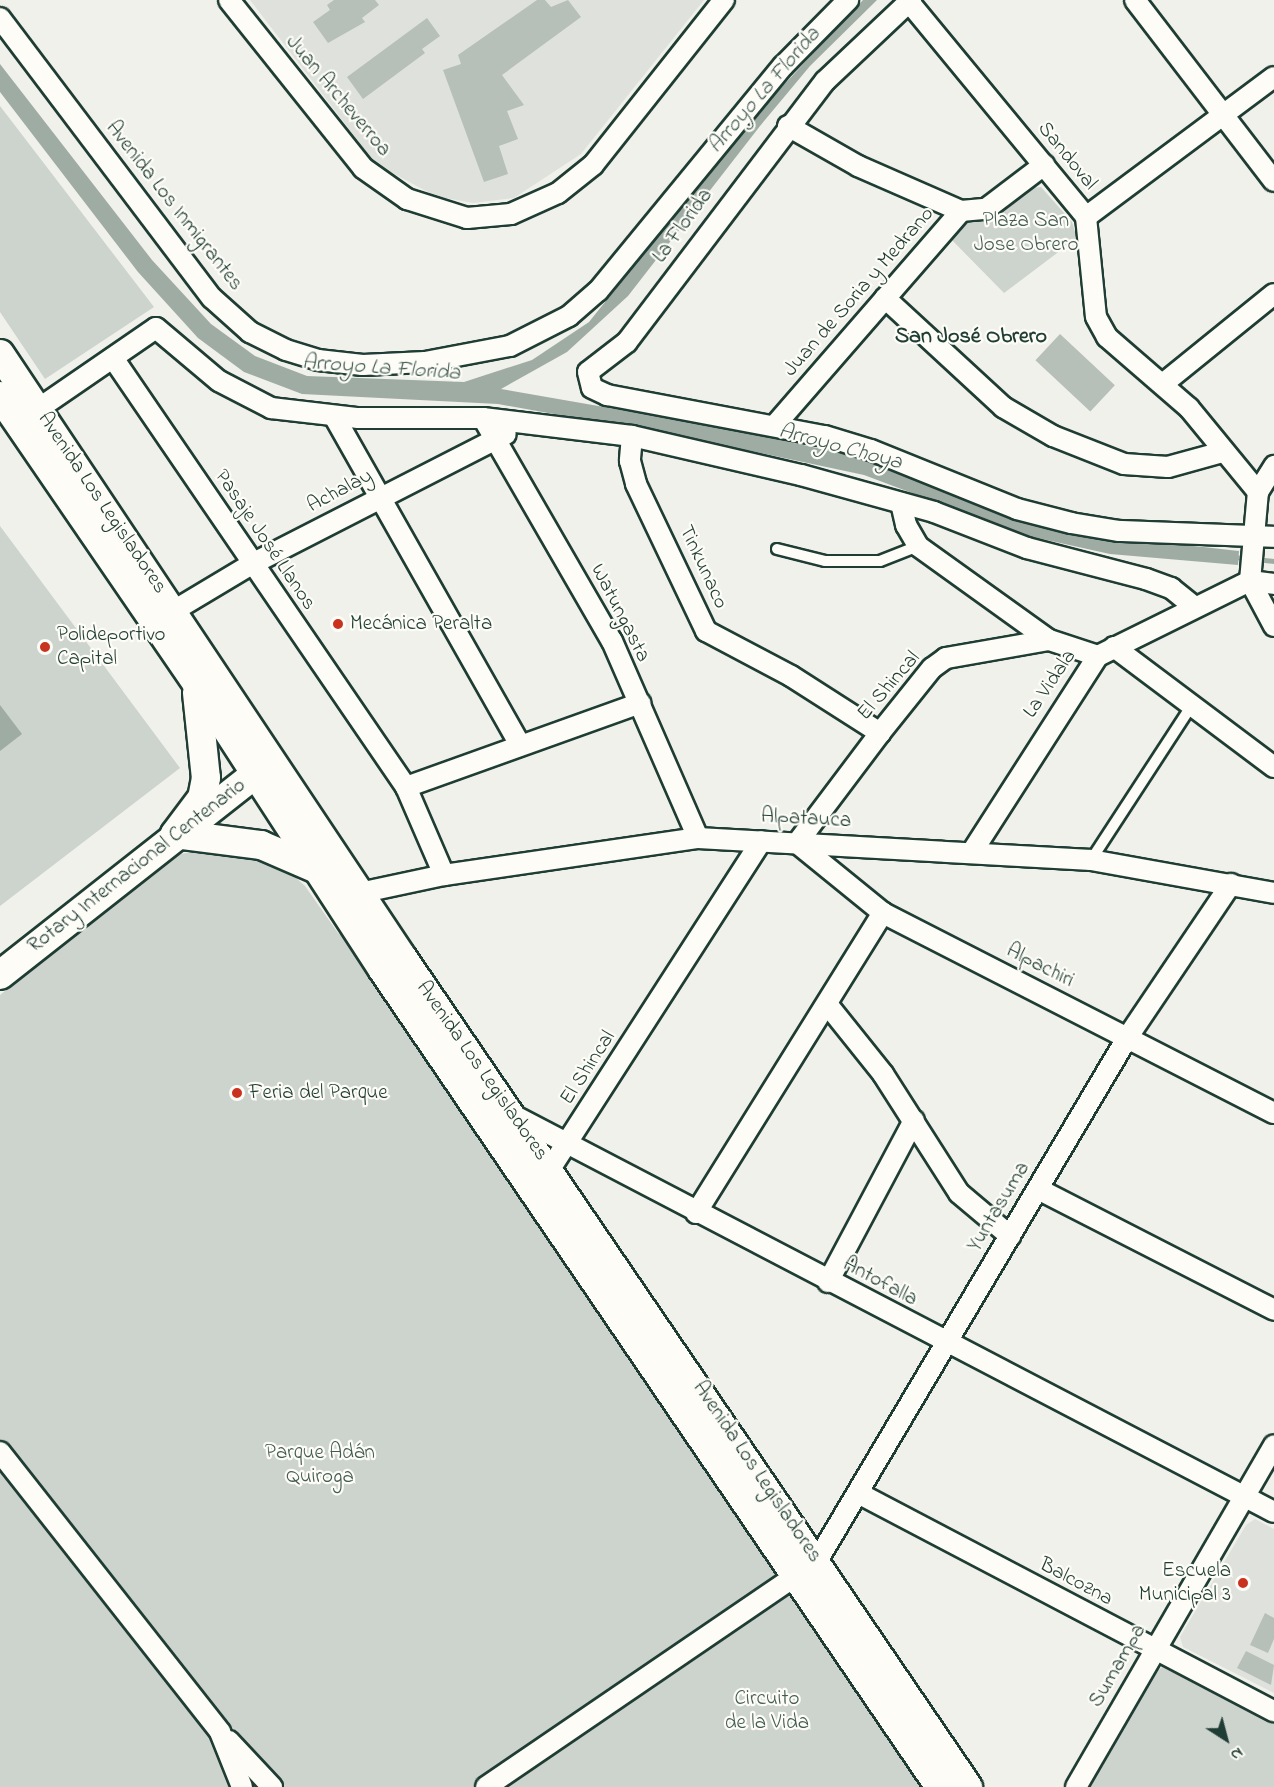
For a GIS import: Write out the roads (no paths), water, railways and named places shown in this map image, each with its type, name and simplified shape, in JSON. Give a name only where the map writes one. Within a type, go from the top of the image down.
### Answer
[{"type":"main road","name":"Avenida Los Legisladores","points":[[0,354],[175,610],[265,766],[318,869],[349,896],[550,1169],[807,1568],[940,1787]]},
{"type":"main road","name":"Avenida Los Legisladores","points":[[0,396],[196,682],[265,766],[349,896],[465,1090],[807,1568],[968,1787]]},
{"type":"main road","points":[[196,682],[206,778],[202,798],[175,834],[261,845],[318,869]]},
{"type":"main road","name":"Rotary Internacional Centenario","points":[[0,975],[175,834],[265,766]]},
{"type":"street","name":"Juan Archeverroa","points":[[229,0],[363,168],[407,199],[467,218],[511,214],[558,193],[593,165],[724,0]]},
{"type":"street","name":"Avenida Los Inmigrantes","points":[[0,18],[212,298],[250,332],[286,350],[318,360],[363,365],[425,362],[510,346],[569,316],[612,275],[783,66],[848,0]]},
{"type":"street","points":[[1135,0],[1274,181]]},
{"type":"street","name":"La Florida","points":[[776,424],[607,395],[592,388],[588,372],[627,342],[788,126],[825,81],[910,1]]},
{"type":"street","name":"Sandoval","points":[[910,1],[1086,217],[1096,317],[1107,337],[1164,383],[1258,492]]},
{"type":"street","points":[[1086,217],[1274,77]]},
{"type":"street","points":[[788,126],[858,166],[960,211]]},
{"type":"street","name":"Juan de Soria y Medrano","points":[[776,424],[960,211],[986,209],[1044,165]]},
{"type":"street","points":[[1164,383],[1274,294]]},
{"type":"street","points":[[885,298],[1003,406],[1053,436],[1124,464],[1168,467],[1222,452]]},
{"type":"street","points":[[38,410],[156,328],[219,381],[271,408],[334,416],[483,418],[632,436],[901,503],[1027,548],[1146,579],[1171,588],[1192,606]]},
{"type":"street","name":"Pasaje José Llanos","points":[[113,358],[406,787],[444,875]]},
{"type":"street","points":[[334,416],[378,498],[519,743]]},
{"type":"street","name":"Watungasta","points":[[483,418],[612,641],[698,838]]},
{"type":"street","name":"Achalay","points":[[175,610],[252,564],[530,422]]},
{"type":"street","points":[[776,424],[871,450],[1017,509],[1071,523],[1252,559],[1274,584]]},
{"type":"street","name":"Tinkunaco","points":[[632,436],[630,461],[636,484],[706,631],[791,676],[880,733]]},
{"type":"street","points":[[1274,466],[1258,492],[1252,559],[1274,626]]},
{"type":"street","points":[[901,503],[906,525],[918,546],[1049,640]]},
{"type":"street","points":[[1252,559],[1274,537]]},
{"type":"street","name":"La Vidala","points":[[972,852],[1106,651],[1192,606],[1252,559]]},
{"type":"street","name":"El Shincal","points":[[797,843],[880,733],[932,669],[946,658],[1049,640],[1106,651],[1192,705],[1274,767]]},
{"type":"street","points":[[406,787],[519,743],[640,703]]},
{"type":"street","name":"Alpatauca","points":[[349,896],[444,875],[698,838],[1091,860],[1274,893]]},
{"type":"street","name":"El Shincal","points":[[550,1169],[761,841]]},
{"type":"street","name":"Alpachiri","points":[[797,843],[883,913],[1274,1113]]},
{"type":"street","name":"Yuntasuma","points":[[807,1568],[858,1493],[1127,1038],[1231,884]]},
{"type":"street","points":[[696,1213],[883,913]]},
{"type":"street","points":[[827,1004],[914,1120],[959,1193],[1010,1236]]},
{"type":"street","name":"Antofalla","points":[[465,1090],[945,1344],[1274,1512]]},
{"type":"street","points":[[828,1282],[914,1120]]},
{"type":"street","points":[[1038,1189],[1274,1310]]},
{"type":"street","name":"Sumampa","points":[[1076,1787],[1274,1445]]},
{"type":"street","points":[[0,1452],[220,1732],[272,1787]]},
{"type":"street","name":"Balcozna","points":[[858,1493],[1155,1651],[1274,1711]]},
{"type":"street","points":[[486,1787],[807,1568]]},
{"type":"street","points":[[220,1732],[242,1787]]},
{"type":"lane","points":[[777,549],[825,561],[880,561],[918,546]]},
{"type":"lane","points":[[1091,860],[1192,705]]},
{"type":"waterway","name":"Arroyo Choya","points":[[1234,557],[1274,561]]},
{"type":"place","name":"Mecánica Peralta","points":[[338,624]]},
{"type":"place","name":"Polideportivo Capital","points":[[45,647]]},
{"type":"place","name":"Feria del Parque","points":[[237,1093]]},
{"type":"place","name":"Escuela Municipal 3","points":[[1243,1583]]},
{"type":"district","name":"San José Obrero","points":[[971,338]]},
{"type":"water label","name":"Arroyo La Florida","points":[[765,91]]},
{"type":"water label","name":"Arroyo La Florida","points":[[381,369]]},
{"type":"park label","name":"Plaza San Jose Obrero","points":[[1026,233]]},
{"type":"park label","name":"Parque Adán Quiroga","points":[[320,1465]]},
{"type":"park label","name":"Circuito de la Vida","points":[[767,1711]]}]
